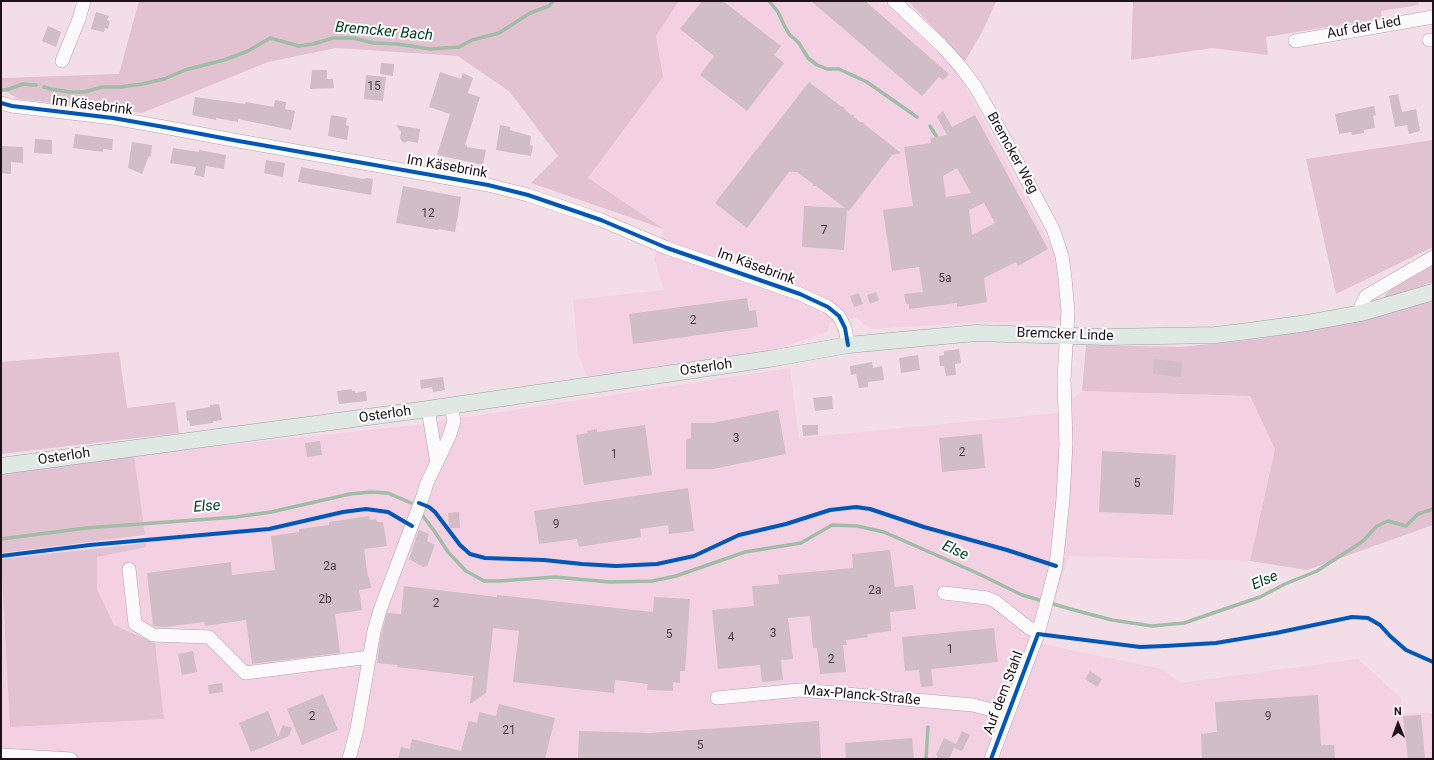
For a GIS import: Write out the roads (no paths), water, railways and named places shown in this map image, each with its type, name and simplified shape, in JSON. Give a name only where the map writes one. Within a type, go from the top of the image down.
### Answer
[{"type":"main road","name":"Bremcker Linde","points":[[768,359],[848,345],[976,333],[1115,337],[1215,335],[1249,332],[1361,313],[1433,292]]},
{"type":"main road","name":"Osterloh","points":[[1,466],[451,406],[768,359]]},
{"type":"street","points":[[62,61],[79,19],[84,1]]},
{"type":"street","name":"Bremcker Weg","points":[[894,1],[941,45],[960,66],[974,86],[1041,205],[1053,229],[1062,256],[1068,312],[1066,335]]},
{"type":"street","name":"Auf der Lied","points":[[1295,40],[1433,17]]},
{"type":"street","name":"Im Käsebrink","points":[[1,103],[19,107],[113,118],[480,183],[528,195],[601,220],[667,248],[793,292],[828,307],[839,316],[845,328],[848,345]]},
{"type":"street","points":[[1361,313],[1361,306],[1366,296],[1433,257]]},
{"type":"street","name":"Auf dem Stahl","points":[[991,759],[1038,632],[1056,566],[1063,499],[1066,444],[1064,378],[1066,335]]},
{"type":"street","points":[[349,759],[357,729],[374,631],[390,582],[427,483],[449,437],[454,421],[451,406]]},
{"type":"street","points":[[428,409],[437,463]]},
{"type":"street","points":[[129,569],[135,624],[153,635],[209,637],[245,673],[370,657]]},
{"type":"street","points":[[944,593],[987,598],[995,601],[1029,628],[1038,632]]},
{"type":"street","name":"Max-Planck-Straße","points":[[717,698],[800,690],[973,705],[1007,714]]},
{"type":"street","points":[[1,755],[30,758],[71,759]]},
{"type":"waterway","name":"Bremcker Bach","points":[[44,87],[69,92],[85,92],[102,87],[120,87],[142,84],[164,79],[185,70],[224,60],[248,51],[270,38],[299,46],[313,44],[333,38],[353,38],[374,43],[397,44],[431,49],[459,47],[472,40],[499,33],[530,13],[549,6],[553,1]]},
{"type":"waterway","name":"Bremcker Bach","points":[[769,1],[778,12],[789,34],[799,43],[808,58],[817,65],[827,69],[839,69],[867,82],[917,117]]},
{"type":"waterway","name":"Bremcker Bach","points":[[1,90],[6,90],[23,84],[36,85]]},
{"type":"waterway","name":"Bremcker Bach","points":[[930,126],[938,139]]},
{"type":"waterway","name":"Else","points":[[1,539],[86,528],[236,517],[271,512],[350,494],[371,492],[388,493],[411,503]]},
{"type":"waterway","name":"Else","points":[[423,516],[448,552],[466,571],[484,581],[555,577],[610,582],[652,581],[676,576],[745,552],[801,543],[832,525],[857,526],[884,532],[977,573],[1022,595],[1112,620],[1152,626],[1184,623],[1260,597],[1285,584],[1317,571],[1363,541],[1377,526],[1388,521],[1406,526],[1418,514],[1433,509]]},
{"type":"waterway","points":[[926,759],[928,727]]}]
